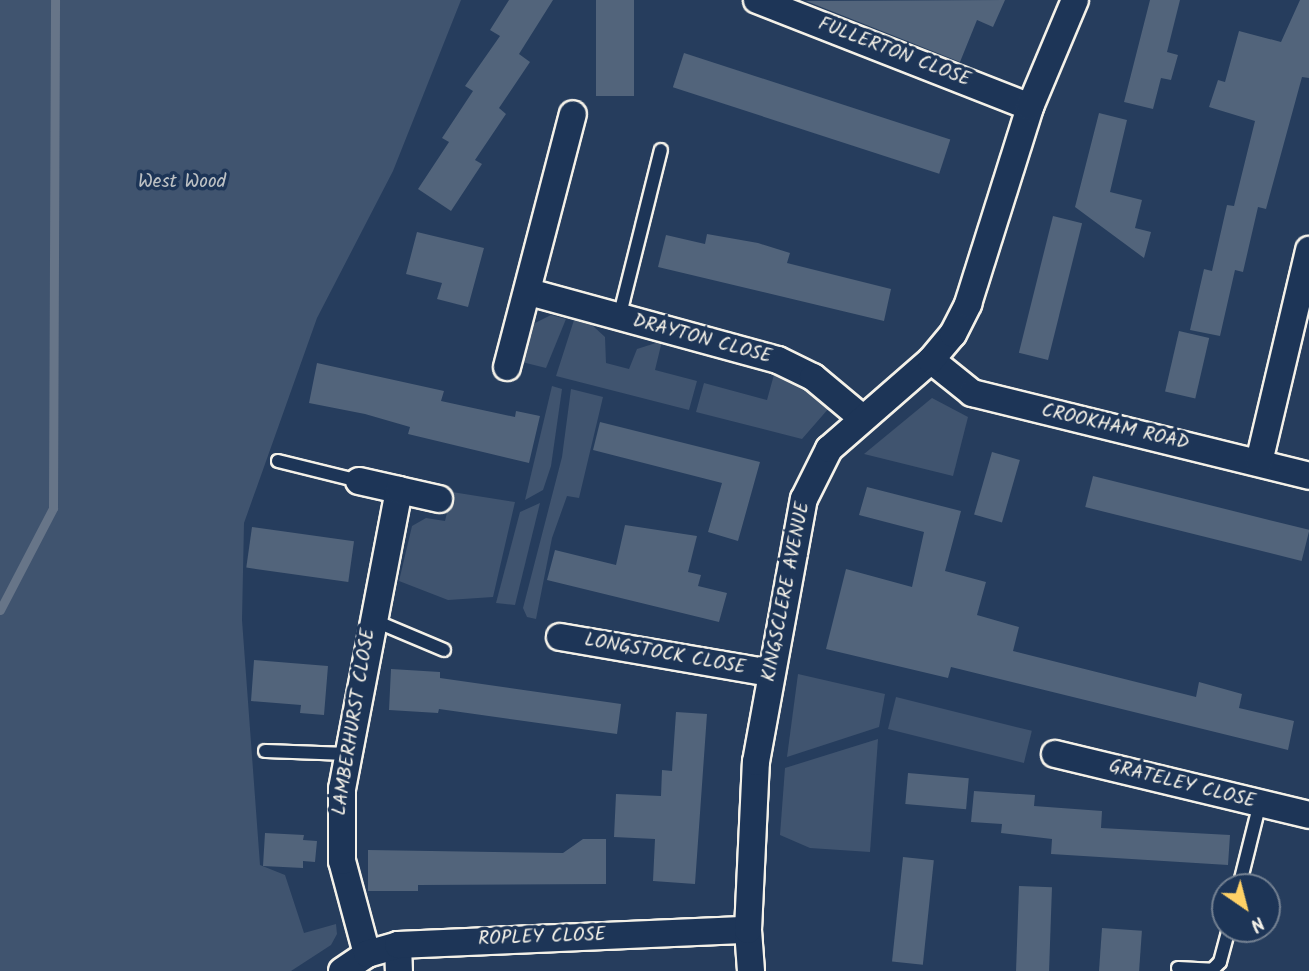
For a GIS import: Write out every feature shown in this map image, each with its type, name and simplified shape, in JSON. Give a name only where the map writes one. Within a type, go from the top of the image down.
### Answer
[{"type":"street","name":"FULLERTON CLOSE","points":[[757,0],[1030,107]]},
{"type":"street","name":"KINGSCLERE AVENUE","points":[[751,971],[748,930],[756,762],[770,673],[804,499],[829,449],[861,417],[931,360],[953,334],[968,304],[1030,107],[1074,0]]},
{"type":"street","points":[[508,367],[573,114]]},
{"type":"street","points":[[1259,462],[1309,250]]},
{"type":"street","name":"DRAYTON CLOSE","points":[[529,292],[778,360],[813,377],[861,417]]},
{"type":"street","name":"CROOKHAM ROAD","points":[[931,360],[972,393],[1309,476]]},
{"type":"street","points":[[359,481],[439,499]]},
{"type":"street","name":"LAMBERHURST CLOSE","points":[[367,954],[342,861],[339,823],[348,754],[372,619],[399,490]]},
{"type":"street","name":"LONGSTOCK CLOSE","points":[[559,637],[770,673]]},
{"type":"street","name":"GRATELEY CLOSE","points":[[1055,754],[1309,815]]},
{"type":"street","name":"ROPLEY CLOSE","points":[[342,971],[367,954],[398,958],[748,930]]},
{"type":"lane","points":[[619,318],[661,150]]},
{"type":"lane","points":[[278,461],[359,481]]},
{"type":"lane","points":[[372,619],[443,650]]},
{"type":"lane","points":[[265,751],[348,754]]},
{"type":"lane","points":[[1242,873],[1260,803]]},
{"type":"lane","points":[[1178,968],[1212,970],[1220,962],[1225,943]]},
{"type":"green space","name":"West Wood","points":[[0,0],[461,0],[393,171],[317,318],[244,523],[242,620],[260,865],[285,875],[304,933],[336,924],[337,934],[331,945],[291,971],[0,971]]},
{"type":"green space","points":[[551,315],[566,319],[546,368],[522,362],[533,324]]},
{"type":"green space","points":[[574,320],[592,325],[605,337],[606,363],[629,369],[637,349],[662,341],[655,370],[697,381],[689,410],[556,376]]},
{"type":"green space","points":[[775,371],[792,376],[829,408],[802,439],[696,412],[704,383],[767,400]]},
{"type":"green space","points":[[552,386],[562,389],[551,466],[543,490],[525,500]]},
{"type":"green space","points":[[571,389],[603,397],[579,498],[567,496],[552,538],[536,619],[527,617],[523,608],[562,457]]},
{"type":"green space","points":[[932,398],[968,417],[953,476],[864,454]]},
{"type":"green space","points":[[452,492],[515,502],[493,597],[448,600],[399,581],[412,526],[426,518],[445,521]]},
{"type":"green space","points":[[540,503],[515,605],[496,603],[520,512]]},
{"type":"green space","points":[[798,674],[885,694],[879,727],[787,757]]},
{"type":"green space","points":[[896,697],[1032,731],[1024,763],[888,729]]},
{"type":"green space","points":[[878,739],[870,852],[810,848],[780,835],[785,768]]},
{"type":"building","points":[[509,0],[553,0],[519,54],[530,62],[499,108],[506,114],[475,160],[482,164],[451,211],[418,189],[449,142],[442,138],[473,91],[465,86],[500,36],[490,30]]},
{"type":"building","points":[[596,0],[634,0],[634,96],[596,96]]},
{"type":"building","points":[[1005,0],[993,27],[977,20],[960,62],[806,1]]},
{"type":"building","points":[[1150,0],[1180,0],[1167,52],[1178,55],[1171,80],[1161,78],[1153,109],[1124,102]]},
{"type":"building","points":[[1300,0],[1309,0],[1309,78],[1302,77],[1266,209],[1258,207],[1243,272],[1235,270],[1220,336],[1190,330],[1204,269],[1212,271],[1227,205],[1234,206],[1255,121],[1209,107],[1218,80],[1225,82],[1239,31],[1281,42]]},
{"type":"building","points":[[684,53],[950,140],[939,174],[673,87]]},
{"type":"building","points":[[1099,113],[1127,120],[1110,192],[1142,200],[1135,228],[1151,232],[1144,258],[1075,207]]},
{"type":"building","points":[[1053,216],[1082,223],[1048,360],[1019,353]]},
{"type":"building","points":[[417,232],[484,248],[468,307],[437,299],[442,283],[406,274]]},
{"type":"building","points":[[707,234],[758,243],[790,253],[787,263],[891,289],[884,321],[658,267],[666,235],[705,244]]},
{"type":"building","points":[[1179,331],[1209,338],[1195,398],[1165,391]]},
{"type":"building","points":[[317,363],[444,391],[441,401],[515,417],[516,411],[540,416],[529,463],[408,434],[410,427],[365,414],[309,403]]},
{"type":"building","points":[[600,422],[760,462],[738,541],[708,532],[722,483],[593,450]]},
{"type":"building","points":[[992,452],[1020,460],[1002,522],[974,514]]},
{"type":"building","points":[[1093,476],[1309,530],[1302,561],[1085,507]]},
{"type":"building","points":[[867,487],[961,511],[945,571],[986,582],[977,615],[1019,627],[1013,651],[1196,697],[1199,682],[1242,694],[1239,708],[1294,721],[1288,750],[951,667],[948,678],[826,649],[846,569],[912,587],[924,532],[859,515]]},
{"type":"building","points":[[625,525],[697,536],[688,572],[701,575],[698,586],[727,593],[719,622],[547,580],[555,550],[616,565]]},
{"type":"building","points":[[252,527],[354,541],[348,582],[246,568]]},
{"type":"building","points":[[254,660],[328,666],[324,715],[300,713],[301,705],[251,701]]},
{"type":"building","points":[[391,669],[440,672],[440,678],[621,704],[617,734],[439,709],[438,713],[389,710]]},
{"type":"building","points":[[676,712],[707,714],[695,884],[653,881],[655,839],[614,837],[616,794],[661,796],[662,770],[672,771]]},
{"type":"building","points":[[908,773],[969,778],[966,809],[905,804]]},
{"type":"building","points":[[974,791],[1035,795],[1034,806],[1102,811],[1101,828],[1230,835],[1228,865],[1051,854],[1052,839],[1001,833],[1002,824],[971,822]]},
{"type":"building","points":[[265,833],[304,835],[303,840],[317,841],[315,862],[303,861],[303,868],[263,866]]},
{"type":"building","points":[[583,839],[606,839],[606,884],[418,885],[418,891],[368,891],[368,850],[563,853]]},
{"type":"building","points":[[903,857],[934,860],[923,965],[892,961]]},
{"type":"building","points":[[1019,886],[1052,887],[1049,971],[1016,971]]},
{"type":"building","points":[[1102,928],[1142,931],[1139,971],[1099,971]]},
{"type":"waterway","points":[[0,610],[53,508],[55,0]]}]
